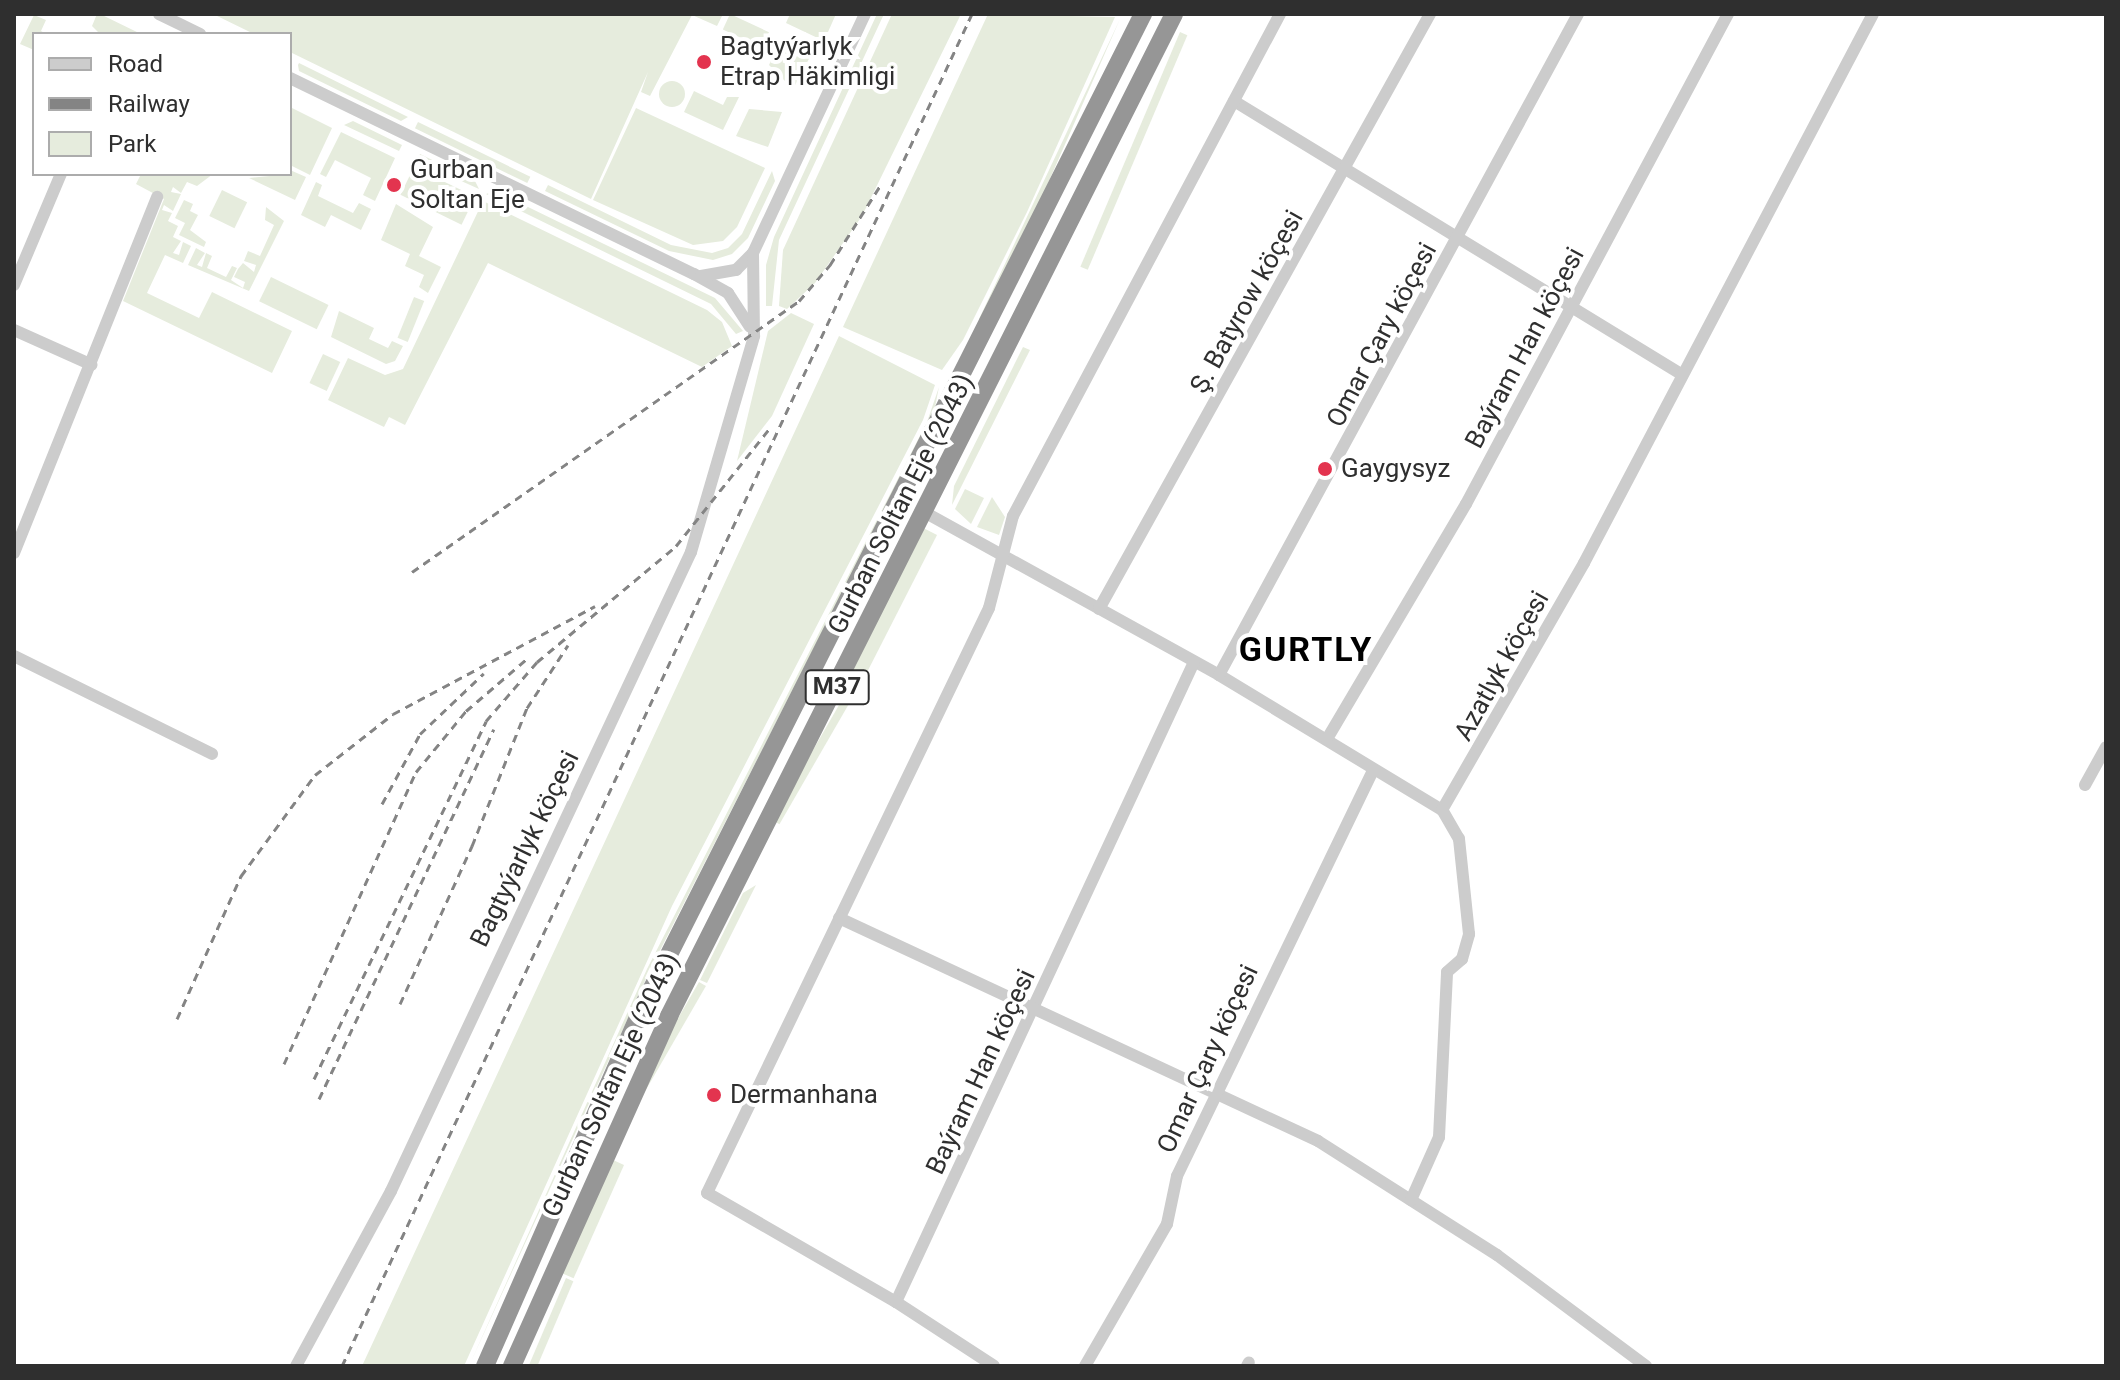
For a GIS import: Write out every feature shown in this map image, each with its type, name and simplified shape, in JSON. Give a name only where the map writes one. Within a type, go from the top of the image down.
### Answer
[{"type":"highway","name":"Gurban Soltan Eje (2043)","points":[[485,1366],[644,1004],[1143,14]]},
{"type":"highway","name":"Gurban Soltan Eje (2043)","points":[[512,1366],[669,1016],[926,513],[1174,14]]},
{"type":"street","points":[[159,14],[196,32]]},
{"type":"street","points":[[694,274],[726,274],[753,253],[865,14]]},
{"type":"street","points":[[994,1366],[896,1302],[707,1193],[989,608],[1001,551],[1013,516],[1280,14]]},
{"type":"street","name":"Ş. Batyrow köçesi","points":[[1099,609],[1430,14]]},
{"type":"street","name":"Omar Çary köçesi","points":[[1219,675],[1578,14]]},
{"type":"street","name":"Baýram Han köçesi","points":[[1327,739],[1466,504],[1728,14]]},
{"type":"street","name":"Azatlyk köçesi","points":[[1442,810],[1584,563],[1873,14]]},
{"type":"street","points":[[292,79],[694,274],[728,293],[754,336]]},
{"type":"street","points":[[1234,101],[1681,374]]},
{"type":"street","points":[[14,285],[60,176]]},
{"type":"street","points":[[14,553],[157,197]]},
{"type":"street","name":"Bagtyýarlyk köçesi","points":[[296,1366],[391,1191],[674,590],[706,515],[754,336],[753,253]]},
{"type":"street","points":[[14,330],[92,365]]},
{"type":"street","points":[[926,513],[1001,551],[1219,675],[1442,810],[1459,839],[1469,934],[1462,959],[1447,972],[1439,1137],[1411,1200]]},
{"type":"street","points":[[14,656],[212,754]]},
{"type":"street","name":"Baýram Han köçesi","points":[[896,1302],[1037,1007],[1194,662]]},
{"type":"street","points":[[2085,785],[2106,747]]},
{"type":"street","name":"Omar Çary köçesi","points":[[1085,1366],[1167,1224],[1177,1176],[1373,770]]},
{"type":"street","points":[[839,918],[1037,1007],[1318,1141],[1411,1200],[1646,1366]]},
{"type":"green space","points":[[97,14],[100,14],[137,32],[98,32],[92,26]]},
{"type":"green space","points":[[213,14],[723,14],[717,26],[692,15],[650,96],[641,92],[648,72],[591,199],[292,53],[292,32],[250,32]]},
{"type":"green space","points":[[730,14],[769,32],[762,48],[723,29]]},
{"type":"green space","points":[[790,14],[836,14],[824,41],[786,23]]},
{"type":"green space","points":[[877,14],[884,14],[779,240],[772,306],[766,306],[766,265],[774,237]]},
{"type":"green space","points":[[892,14],[961,14],[862,216],[815,283],[787,309],[779,306],[783,250]]},
{"type":"green space","points":[[988,14],[1115,17],[1027,212],[963,340],[942,370],[843,327]]},
{"type":"green space","points":[[34,15],[46,20],[43,32],[32,32],[32,49],[20,44]]},
{"type":"green space","points":[[1120,19],[1034,215],[982,320],[979,319]]},
{"type":"green space","points":[[1180,32],[1187,35],[1088,270],[1080,267]]},
{"type":"green space","points":[[782,37],[811,55],[793,89],[769,65]]},
{"type":"green space","points":[[298,65],[408,117],[401,121],[299,71]]},
{"type":"green space","points":[[672,81],[681,85],[685,94],[681,103],[672,107],[663,103],[659,94],[663,85]]},
{"type":"green space","points":[[694,91],[723,105],[727,97],[739,97],[723,130],[684,112]]},
{"type":"green space","points":[[292,108],[332,128],[310,175],[292,166]]},
{"type":"green space","points":[[636,108],[765,168],[737,227],[723,241],[693,245],[593,200]]},
{"type":"green space","points":[[749,109],[782,112],[768,147],[736,136]]},
{"type":"green space","points":[[353,121],[402,145],[399,151],[344,125]]},
{"type":"green space","points":[[418,122],[530,177],[527,183],[415,128]]},
{"type":"green space","points":[[341,132],[395,158],[375,201],[363,195],[371,178],[335,160],[326,177],[320,174]]},
{"type":"green space","points":[[420,154],[475,181],[479,189],[417,161]]},
{"type":"green space","points":[[414,167],[475,197],[462,225],[400,195]]},
{"type":"green space","points":[[292,171],[306,177],[295,200],[249,178],[292,176]]},
{"type":"green space","points":[[772,171],[775,181],[748,238],[732,254],[713,260],[669,251],[545,191],[548,185],[671,245],[712,253],[728,248],[742,234]]},
{"type":"green space","points":[[140,176],[210,176],[197,186],[187,182],[181,193],[173,187],[171,192],[181,194],[173,211],[164,205],[162,210],[172,213],[168,221],[178,226],[173,237],[181,241],[173,253],[179,255],[183,242],[191,246],[183,263],[165,255],[147,293],[199,318],[212,292],[292,331],[272,373],[123,301],[164,199],[136,184]]},
{"type":"green space","points":[[316,182],[322,185],[318,196],[353,213],[359,203],[371,209],[361,230],[331,215],[325,227],[301,215]]},
{"type":"green space","points":[[222,190],[247,202],[234,228],[209,216]]},
{"type":"green space","points":[[495,191],[715,298],[743,331],[736,334],[711,304],[486,194]]},
{"type":"green space","points":[[184,200],[193,204],[190,211],[198,215],[190,230],[206,242],[204,247],[179,235],[185,223],[175,218]]},
{"type":"green space","points":[[483,201],[707,310],[722,322],[732,346],[702,367],[488,263],[405,425],[389,417],[384,427],[328,400],[348,358],[385,375],[403,369]]},
{"type":"green space","points":[[396,204],[433,227],[419,256],[441,267],[428,293],[419,287],[424,275],[405,266],[410,254],[381,240]]},
{"type":"green space","points":[[266,207],[284,221],[249,291],[188,265],[196,248],[205,253],[197,265],[202,267],[206,253],[212,256],[207,268],[226,277],[232,266],[237,268],[231,280],[243,288],[245,282],[234,277],[243,263],[254,272],[256,265],[244,261],[248,251],[260,256],[274,225],[265,220]]},
{"type":"green space","points":[[271,277],[329,305],[317,329],[259,301]]},
{"type":"green space","points":[[414,297],[424,301],[408,342],[398,338]]},
{"type":"green space","points":[[339,311],[374,328],[369,339],[388,348],[392,341],[403,346],[395,361],[386,364],[331,337]]},
{"type":"green space","points":[[791,313],[814,324],[772,416],[737,461],[768,331]]},
{"type":"green space","points":[[839,336],[935,385],[923,420],[672,906],[464,1366],[362,1366]]},
{"type":"green space","points":[[1023,347],[1030,350],[952,505],[954,486]]},
{"type":"green space","points":[[323,354],[340,362],[327,391],[309,383]]},
{"type":"green space","points":[[939,387],[934,412],[650,970],[469,1366],[647,969],[927,422]]},
{"type":"green space","points":[[965,489],[984,498],[971,524],[955,509]]},
{"type":"green space","points":[[992,497],[1005,517],[999,535],[977,527]]},
{"type":"green space","points":[[921,527],[937,535],[859,687],[843,679]]},
{"type":"green space","points":[[850,686],[857,690],[779,824],[772,820]]},
{"type":"green space","points":[[756,885],[707,983],[700,980],[743,893]]},
{"type":"green space","points":[[699,982],[706,986],[628,1121],[621,1117]]},
{"type":"green space","points":[[613,1160],[624,1165],[574,1278],[563,1273]]},
{"type":"green space","points":[[566,1278],[573,1281],[537,1366],[529,1366]]},
{"type":"railway","points":[[342,1366],[972,14]]},
{"type":"railway","points":[[412,572],[799,301],[830,265],[880,186]]},
{"type":"railway","points":[[314,1079],[486,721],[537,662],[676,546],[770,428]]},
{"type":"railway","points":[[177,1019],[241,876],[315,775],[393,714],[595,606]]},
{"type":"railway","points":[[400,1004],[472,846],[527,708],[568,645]]},
{"type":"railway","points":[[284,1064],[416,772],[466,711],[529,657]]},
{"type":"railway","points":[[382,804],[420,734],[484,673]]},
{"type":"railway","points":[[319,1099],[494,729]]},
{"type":"place","name":"Bagtyýarlyk Etrap Häkimligi","points":[[704,62]]},
{"type":"place","name":"Gurban Soltan Eje","points":[[394,185]]},
{"type":"place","name":"Gaygysyz","points":[[1325,469]]},
{"type":"place","name":"Dermanhana","points":[[714,1095]]},
{"type":"district","name":"GURTLY","points":[[1306,650]]}]
